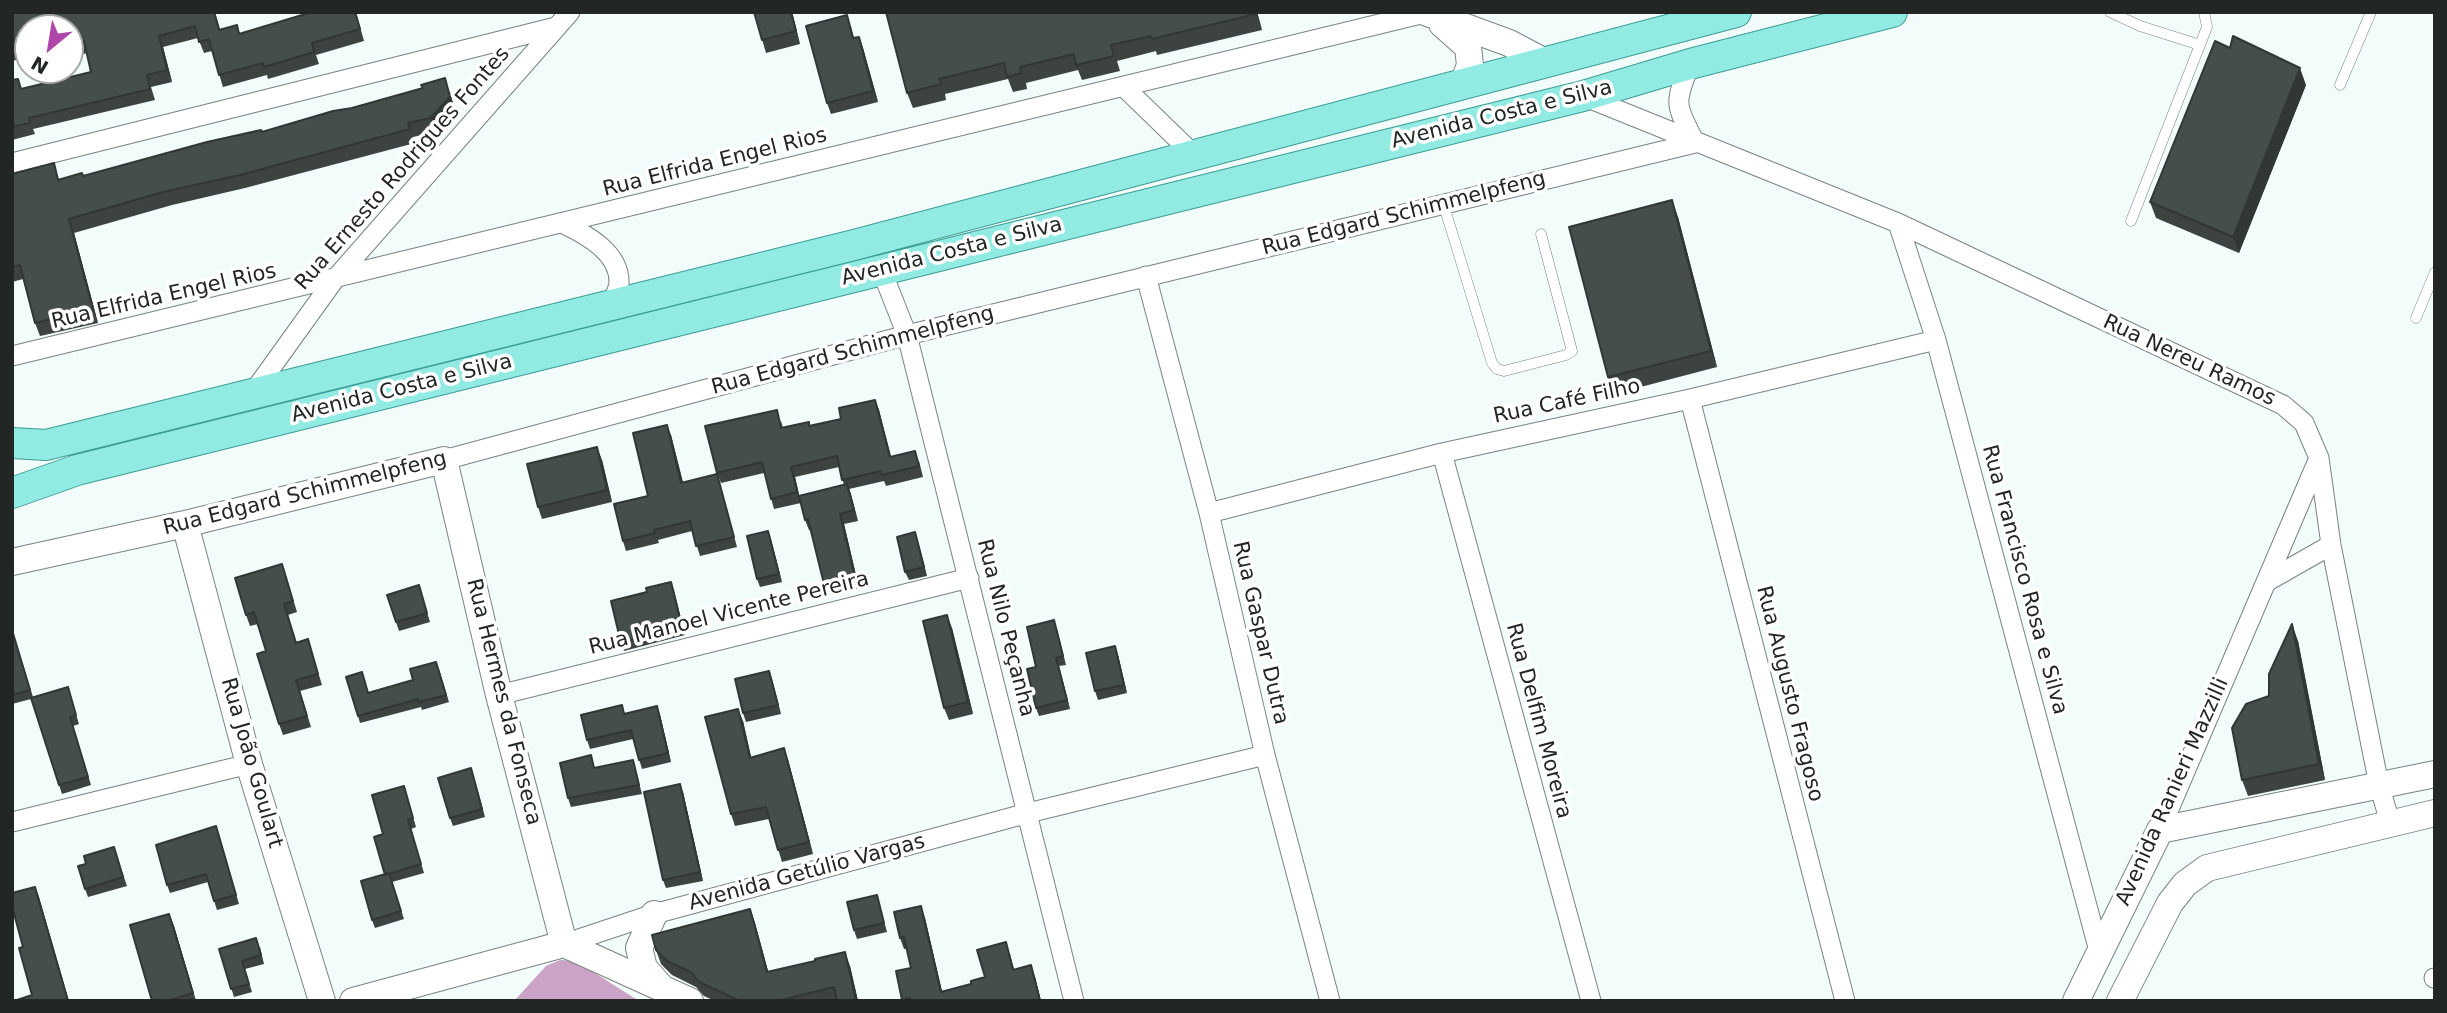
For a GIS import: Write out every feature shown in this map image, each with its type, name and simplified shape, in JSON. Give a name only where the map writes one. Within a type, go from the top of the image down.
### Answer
[{"type":"main road","name":"Avenida Costa e Silva","points":[[12,443],[46,445],[854,245],[1736,12]]},
{"type":"main road","name":"Avenida Costa e Silva","points":[[12,493],[77,470],[1583,96],[1690,64],[1892,12]]},
{"type":"street","name":"Rua Ernesto Rodrigues Fontes","points":[[252,394],[334,280],[570,12]]},
{"type":"street","points":[[1427,12],[1509,43],[1545,62]]},
{"type":"street","points":[[1427,12],[1468,47],[1471,65],[1464,83]]},
{"type":"street","name":"Rua Elfrida Engel Rios","points":[[12,356],[334,280],[1427,12]]},
{"type":"street","points":[[12,163],[556,27]]},
{"type":"street","points":[[1690,64],[1677,95],[1679,111],[1695,143]]},
{"type":"street","points":[[1124,86],[1194,155]]},
{"type":"street","name":"Rua Nereu Ramos","points":[[1583,96],[1898,223],[2283,405],[2304,424],[2319,458],[2331,545],[2379,785],[2390,822]]},
{"type":"street","name":"Rua Edgard Schimmelpfeng","points":[[12,562],[185,524],[444,460],[907,335],[1695,143]]},
{"type":"street","points":[[564,223],[592,237],[613,261],[619,282],[612,305]]},
{"type":"street","name":"Rua Francisco Rosa e Silva","points":[[1898,223],[1936,340],[2099,951]]},
{"type":"street","name":"Rua Nilo Peçanha","points":[[881,269],[907,335],[1074,1001]]},
{"type":"street","name":"Rua Gaspar Dutra","points":[[1146,276],[1209,513],[1265,755],[1329,1001]]},
{"type":"street","name":"Rua Café Filho","points":[[1209,513],[1442,453],[1690,399],[1936,340]]},
{"type":"street","name":"Rua Augusto Fragoso","points":[[1690,399],[1845,1001]]},
{"type":"street","name":"Rua Delfim Moreira","points":[[1442,453],[1591,1001]]},
{"type":"street","name":"Avenida Ranieri Mazzilli","points":[[2076,1001],[2160,830],[2319,458]]},
{"type":"street","name":"Rua Hermes da Fonseca","points":[[444,460],[499,695],[564,944]]},
{"type":"street","name":"Rua João Goulart","points":[[185,524],[249,764],[322,1001]]},
{"type":"street","points":[[2266,582],[2331,545]]},
{"type":"street","name":"Rua Manoel Vicente Pereira","points":[[499,695],[969,578]]},
{"type":"street","name":"Avenida Getúlio Vargas","points":[[353,1001],[564,944],[654,914],[1028,813],[1265,755]]},
{"type":"street","points":[[12,822],[249,764]]},
{"type":"street","points":[[2160,830],[2435,774]]},
{"type":"street","name":"Avenida Ranieri Mazzilli","points":[[2120,1001],[2170,904],[2185,884],[2207,868],[2435,813]]},
{"type":"street","points":[[654,914],[639,948],[644,968],[661,987]]},
{"type":"street","points":[[564,944],[690,1001]]},
{"type":"lane","points":[[2110,12],[2140,26],[2200,45]]},
{"type":"lane","points":[[2131,221],[2207,27],[2204,12]]},
{"type":"lane","points":[[2340,85],[2371,12]]},
{"type":"lane","points":[[1444,206],[1493,363],[1504,371],[1566,355],[1572,351],[1541,234]]},
{"type":"lane","points":[[2416,318],[2435,272]]},
{"type":"shaded area","points":[[560,960],[576,961],[639,1001],[514,1001],[546,966]]},
{"type":"building","points":[[12,12],[214,12],[219,30],[237,25],[239,34],[312,12],[355,12],[360,29],[312,43],[314,52],[264,67],[263,63],[219,75],[209,39],[199,42],[195,26],[159,36],[167,70],[147,75],[150,89],[29,118],[30,123],[12,127],[12,80],[14,84],[20,84],[21,89],[42,84],[84,84],[84,74],[91,72],[84,41],[84,14],[14,14],[12,48]]},
{"type":"building","points":[[754,12],[791,12],[796,31],[762,40]]},
{"type":"building","points":[[886,12],[1256,14],[1152,39],[1151,36],[1111,45],[1114,56],[1076,65],[1074,54],[1020,67],[1021,73],[1007,77],[1004,63],[939,79],[941,84],[907,93]]},
{"type":"building","points":[[847,15],[853,38],[859,37],[873,91],[827,103],[806,26]]},
{"type":"building","points":[[2233,36],[2300,68],[2233,237],[2150,202],[2215,41],[2230,48]]},
{"type":"building","points":[[445,78],[450,97],[430,118],[408,123],[410,129],[69,219],[93,309],[35,323],[20,265],[12,267],[12,174],[54,163],[58,180],[82,173],[83,176],[207,142],[261,130],[262,132],[352,108],[423,88],[421,85]]},
{"type":"building","points":[[1672,200],[1711,351],[1608,377],[1569,227]]},
{"type":"building","points":[[875,400],[890,457],[915,451],[919,466],[882,475],[881,471],[842,480],[837,456],[791,467],[797,492],[771,499],[762,462],[717,473],[705,426],[777,410],[781,428],[809,422],[809,426],[841,419],[839,408]]},
{"type":"building","points":[[667,425],[681,483],[717,474],[734,537],[696,546],[690,521],[623,541],[614,504],[648,496],[633,433]]},
{"type":"building","points":[[597,447],[607,490],[538,507],[527,464]]},
{"type":"building","points":[[847,484],[854,510],[840,514],[855,577],[824,584],[808,519],[805,520],[799,496]]},
{"type":"building","points":[[768,531],[779,574],[757,579],[747,536]]},
{"type":"building","points":[[915,532],[924,567],[905,572],[897,537]]},
{"type":"building","points":[[282,564],[293,601],[284,604],[296,643],[308,639],[318,674],[296,680],[307,716],[279,724],[257,654],[266,651],[254,612],[246,615],[235,578]]},
{"type":"building","points":[[671,582],[682,627],[621,643],[611,601],[647,592],[646,588]]},
{"type":"building","points":[[419,585],[427,613],[396,622],[387,595]]},
{"type":"building","points":[[947,615],[968,702],[944,708],[923,621]]},
{"type":"building","points":[[1054,620],[1063,656],[1056,658],[1067,700],[1036,708],[1027,669],[1036,667],[1027,627]]},
{"type":"building","points":[[2292,624],[2319,764],[2242,780],[2232,728],[2246,704],[2269,696],[2269,674]]},
{"type":"building","points":[[12,630],[30,690],[12,695]]},
{"type":"building","points":[[1115,646],[1124,685],[1095,691],[1086,653]]},
{"type":"building","points":[[436,662],[446,695],[419,702],[418,699],[358,716],[346,677],[362,672],[368,693],[413,680],[410,669]]},
{"type":"building","points":[[769,671],[778,705],[743,713],[735,679]]},
{"type":"building","points":[[68,687],[76,715],[70,717],[88,777],[59,785],[31,698]]},
{"type":"building","points":[[622,705],[624,714],[657,706],[668,753],[639,760],[631,730],[587,740],[581,715]]},
{"type":"building","points":[[738,709],[750,758],[784,748],[809,842],[778,850],[766,807],[731,814],[705,717]]},
{"type":"building","points":[[591,755],[594,768],[633,760],[639,785],[568,798],[560,763]]},
{"type":"building","points":[[471,768],[482,809],[450,818],[438,778]]},
{"type":"building","points":[[680,784],[700,872],[663,880],[644,792]]},
{"type":"building","points":[[404,786],[413,818],[408,820],[421,864],[385,875],[374,837],[383,834],[372,795]]},
{"type":"building","points":[[216,826],[236,895],[214,901],[206,874],[167,885],[156,845]]},
{"type":"building","points":[[114,847],[123,877],[85,889],[78,866],[86,864],[84,856]]},
{"type":"building","points":[[389,873],[401,911],[372,920],[361,881]]},
{"type":"building","points":[[35,887],[68,1001],[14,1001],[32,995],[19,948],[23,947],[12,906],[12,893]]},
{"type":"building","points":[[877,895],[884,923],[854,930],[847,902]]},
{"type":"building","points":[[921,906],[941,992],[971,984],[971,981],[985,977],[977,950],[1006,942],[1013,970],[1031,965],[1040,1001],[902,1000],[896,971],[911,968],[904,937],[900,938],[894,912]]},
{"type":"building","points":[[750,909],[767,972],[845,952],[856,1001],[837,1001],[834,987],[777,1001],[740,1001],[699,982],[691,972],[667,961],[656,950],[652,935]]},
{"type":"building","points":[[169,914],[193,993],[167,1001],[152,1001],[130,925]]},
{"type":"building","points":[[256,938],[261,955],[242,961],[249,984],[231,989],[219,949]]}]
